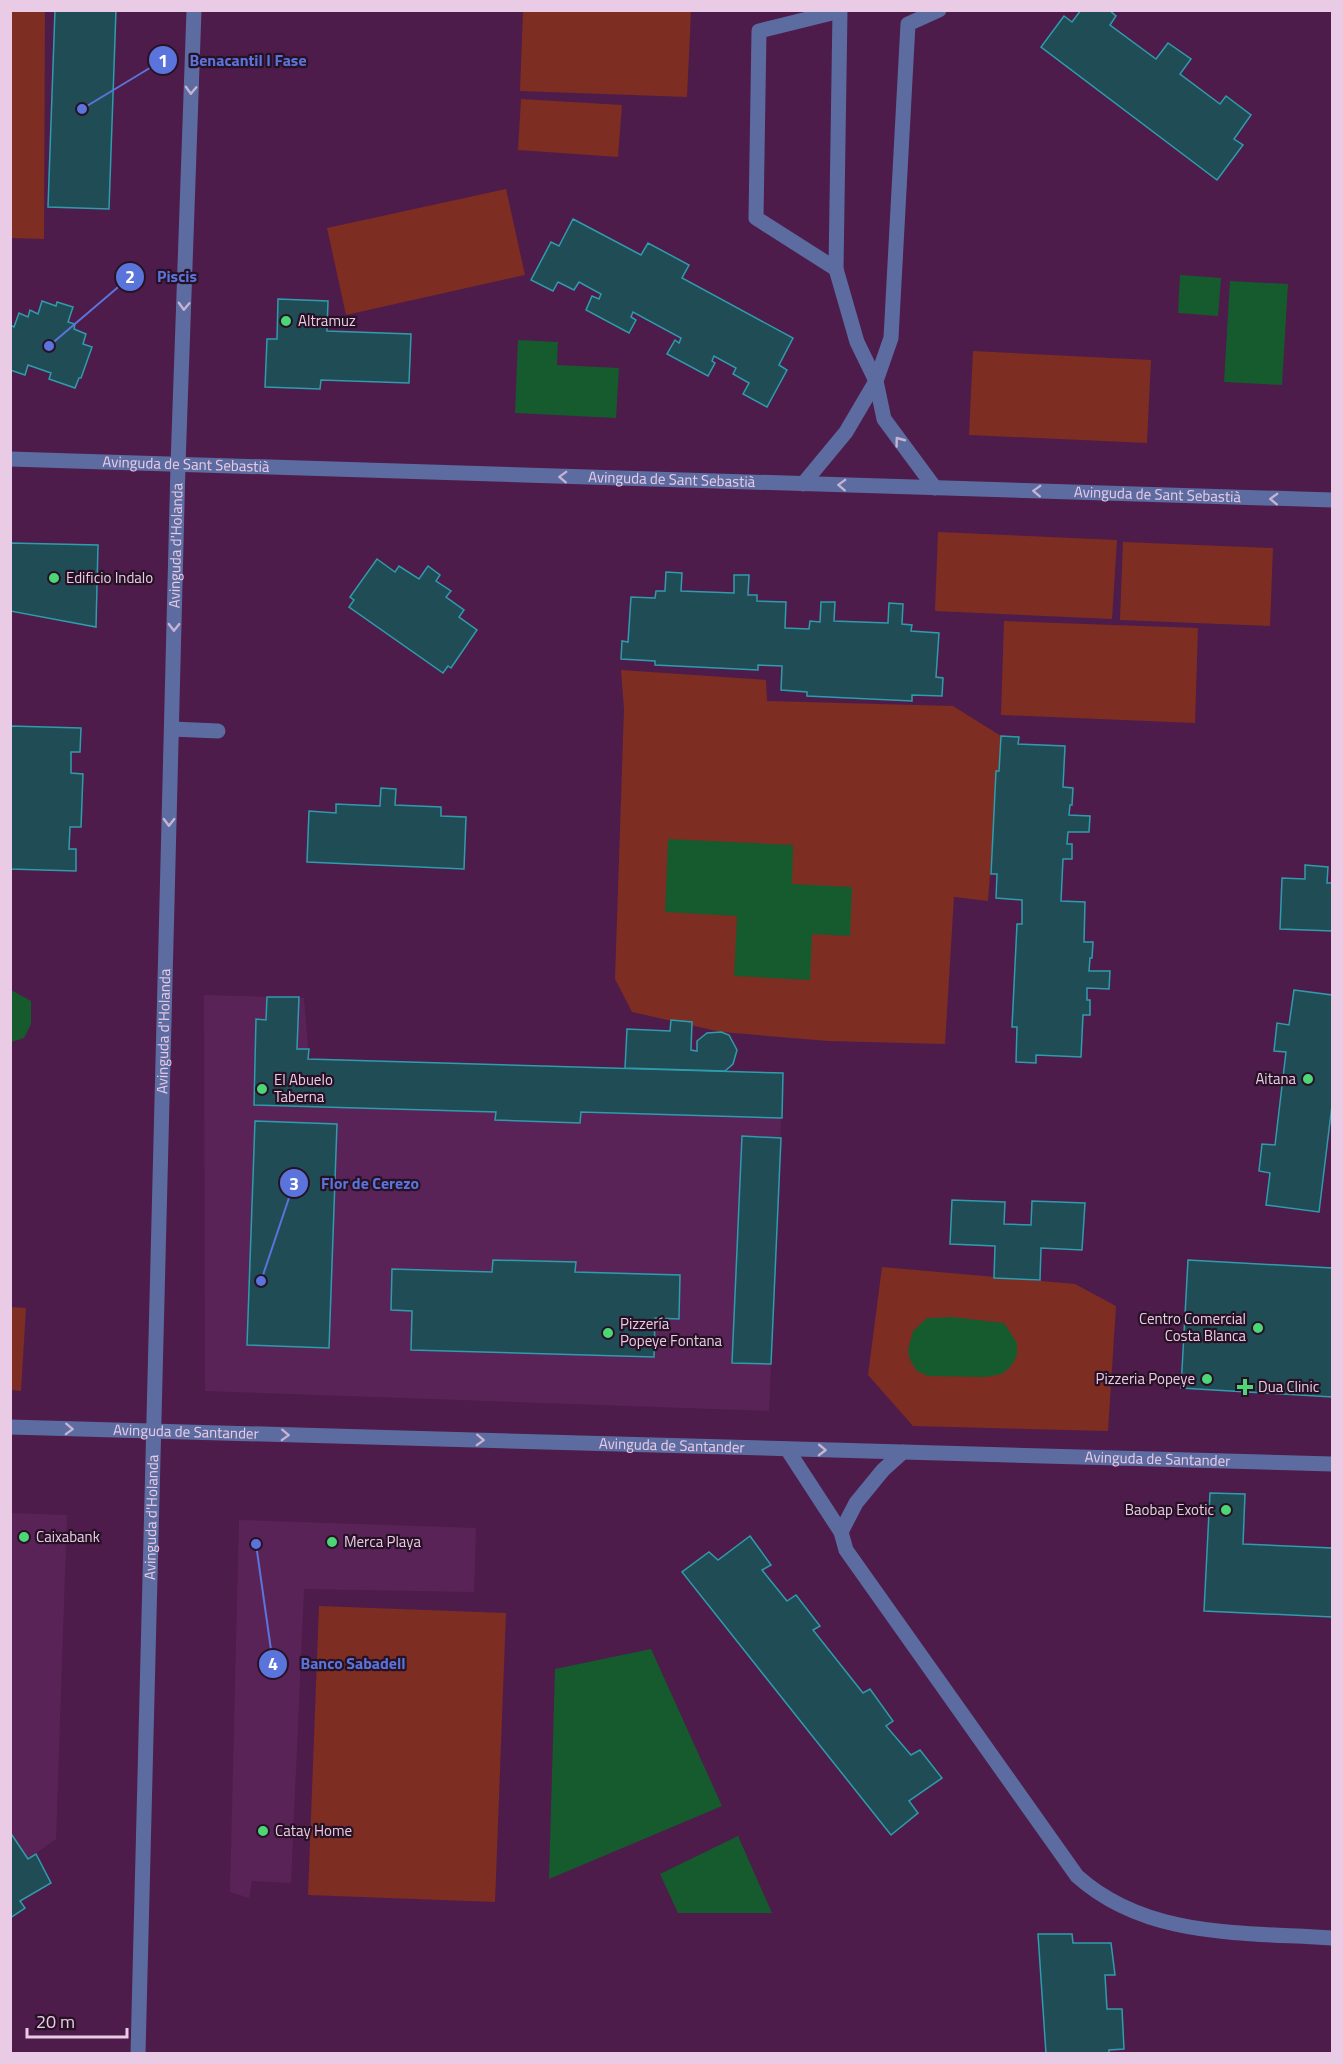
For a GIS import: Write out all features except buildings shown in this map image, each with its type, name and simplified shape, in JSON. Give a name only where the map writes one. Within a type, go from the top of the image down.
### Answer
[{"type":"street","name":"Avinguda d'Holanda","points":[[138,2054],[178,465],[194,10]]},
{"type":"street","points":[[803,484],[846,432],[876,381],[891,338],[908,24],[939,10]]},
{"type":"street","points":[[837,269],[756,218],[759,31],[840,11],[837,269],[857,342],[876,381],[884,419],[934,488]]},
{"type":"street","name":"Avinguda de Sant Sebastià","points":[[10,459],[1332,500]]},
{"type":"street","points":[[172,729],[218,731]]},
{"type":"street","name":"Avinguda de Santander","points":[[10,1427],[1332,1464]]},
{"type":"street","points":[[787,1449],[841,1532],[846,1550],[860,1573],[1077,1876],[1095,1892],[1153,1919],[1186,1928],[1332,1938]]},
{"type":"street","points":[[841,1532],[856,1503],[883,1470],[903,1452]]},
{"type":"shaded area","points":[[11,10],[45,11],[44,239],[11,238]]},
{"type":"shaded area","points":[[523,11],[691,11],[687,97],[520,91]]},
{"type":"shaded area","points":[[521,99],[622,105],[618,157],[518,150]]},
{"type":"shaded area","points":[[506,189],[525,275],[346,315],[327,228]]},
{"type":"shaded area","points":[[1180,275],[1221,278],[1218,316],[1178,313]]},
{"type":"shaded area","points":[[1230,281],[1288,284],[1282,385],[1224,382]]},
{"type":"shaded area","points":[[518,340],[558,342],[557,365],[619,368],[616,418],[515,413]]},
{"type":"shaded area","points":[[973,351],[1151,360],[1147,443],[969,435]]},
{"type":"shaded area","points":[[938,532],[1117,540],[1112,619],[935,611]]},
{"type":"shaded area","points":[[1123,542],[1273,548],[1270,626],[1120,620]]},
{"type":"shaded area","points":[[1004,621],[1198,628],[1195,723],[1001,715]]},
{"type":"shaded area","points":[[621,670],[766,680],[767,701],[953,706],[1001,736],[988,901],[954,897],[945,1044],[828,1041],[721,1032],[632,1012],[615,979],[624,709]]},
{"type":"shaded area","points":[[668,839],[793,845],[792,884],[852,887],[850,936],[812,934],[810,980],[734,976],[737,916],[665,912]]},
{"type":"shaded area","points":[[11,990],[31,1001],[31,1024],[24,1038],[11,1042]]},
{"type":"shaded area","points":[[204,995],[304,998],[309,1059],[783,1073],[769,1411],[205,1391]]},
{"type":"shaded area","points":[[882,1267],[1075,1284],[1116,1306],[1108,1431],[913,1426],[868,1375]]},
{"type":"shaded area","points":[[11,1307],[26,1308],[21,1391],[11,1390]]},
{"type":"shaded area","points":[[952,1317],[1004,1323],[1017,1343],[1017,1355],[1012,1365],[1002,1374],[985,1377],[928,1376],[917,1371],[910,1360],[908,1350],[913,1331],[927,1318]]},
{"type":"shaded area","points":[[11,1513],[67,1515],[56,1839],[28,1859],[11,1832]]},
{"type":"shaded area","points":[[239,1520],[476,1528],[474,1592],[304,1589],[291,1883],[252,1881],[249,1898],[230,1892]]},
{"type":"shaded area","points":[[319,1606],[506,1613],[495,1902],[308,1895]]},
{"type":"shaded area","points":[[651,1649],[722,1806],[549,1879],[555,1669]]},
{"type":"shaded area","points":[[738,1836],[772,1913],[678,1913],[660,1874]]},
{"type":"place","name":"Benacantil I Fase","points":[[82,109]]},
{"type":"place","name":"Altramuz","points":[[286,321]]},
{"type":"place","name":"Piscis","points":[[49,346]]},
{"type":"place","name":"Edificio Indalo","points":[[54,578]]},
{"type":"place","name":"Aitana","points":[[1308,1079]]},
{"type":"place","name":"El Abuelo Taberna","points":[[262,1089]]},
{"type":"place","name":"Flor de Cerezo","points":[[261,1281]]},
{"type":"place","name":"Centro Comercial Costa Blanca","points":[[1258,1328]]},
{"type":"place","name":"Pizzería Popeye Fontana","points":[[608,1333]]},
{"type":"place","name":"Pizzeria Popeye","points":[[1207,1379]]},
{"type":"place","name":"Dua Clinic","points":[[1245,1387]]},
{"type":"place","name":"Baobap Exotic","points":[[1226,1510]]},
{"type":"place","name":"Caixabank","points":[[24,1537]]},
{"type":"place","name":"Merca Playa","points":[[332,1542]]},
{"type":"place","name":"Banco Sabadell","points":[[256,1544]]},
{"type":"place","name":"Catay Home","points":[[263,1831]]}]
